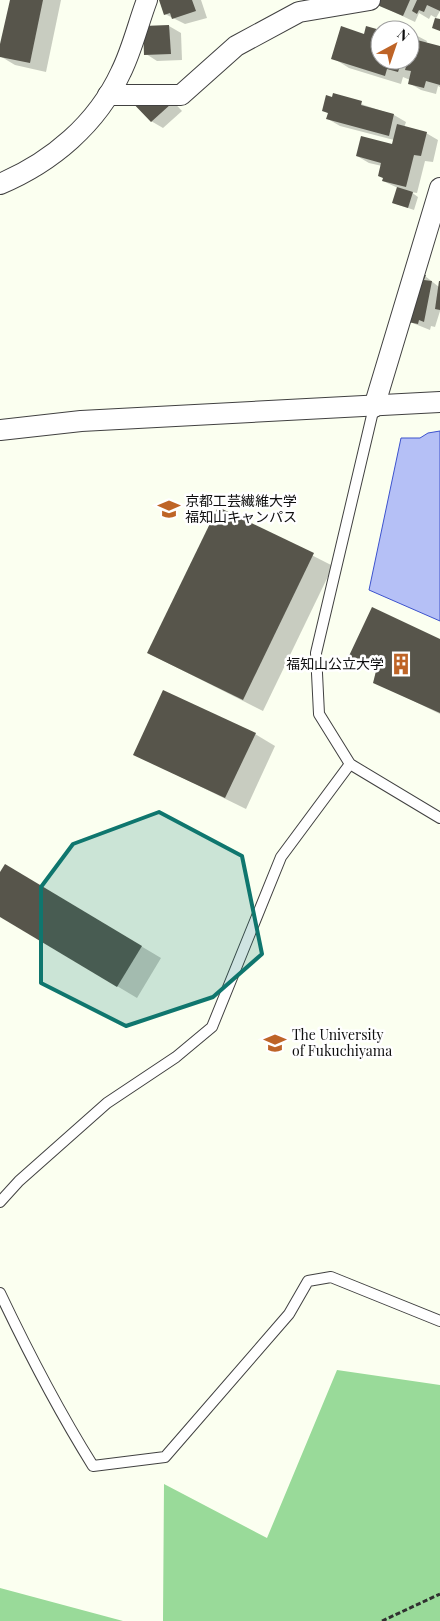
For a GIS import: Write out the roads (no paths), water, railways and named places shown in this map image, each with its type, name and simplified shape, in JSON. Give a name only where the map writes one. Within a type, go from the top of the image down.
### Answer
[{"type":"street","points":[[0,184],[26,173],[71,140],[97,114],[121,72],[147,0]]},
{"type":"street","points":[[108,95],[181,95],[236,46],[300,12],[370,0]]},
{"type":"street","points":[[374,407],[433,243],[440,188]]},
{"type":"street","points":[[0,430],[81,421],[374,407],[440,402]]},
{"type":"lane","points":[[374,407],[316,653],[318,714],[350,764],[440,818]]},
{"type":"lane","points":[[0,1202],[19,1181],[107,1103],[176,1057],[212,1027],[281,857],[350,764]]},
{"type":"lane","points":[[0,1292],[24,1344],[67,1425],[93,1466],[165,1457],[289,1314],[308,1281],[332,1277],[440,1321]]},
{"type":"water","points":[[440,431],[440,621],[369,590],[401,438],[420,438],[428,433]]},
{"type":"place","name":"京都工芸繊維大学 福知山キャンパス","points":[[169,509]]},
{"type":"place","name":"福知山公立大学","points":[[401,664]]},
{"type":"place","name":"The University of Fukuchiyama","points":[[275,1043]]}]
